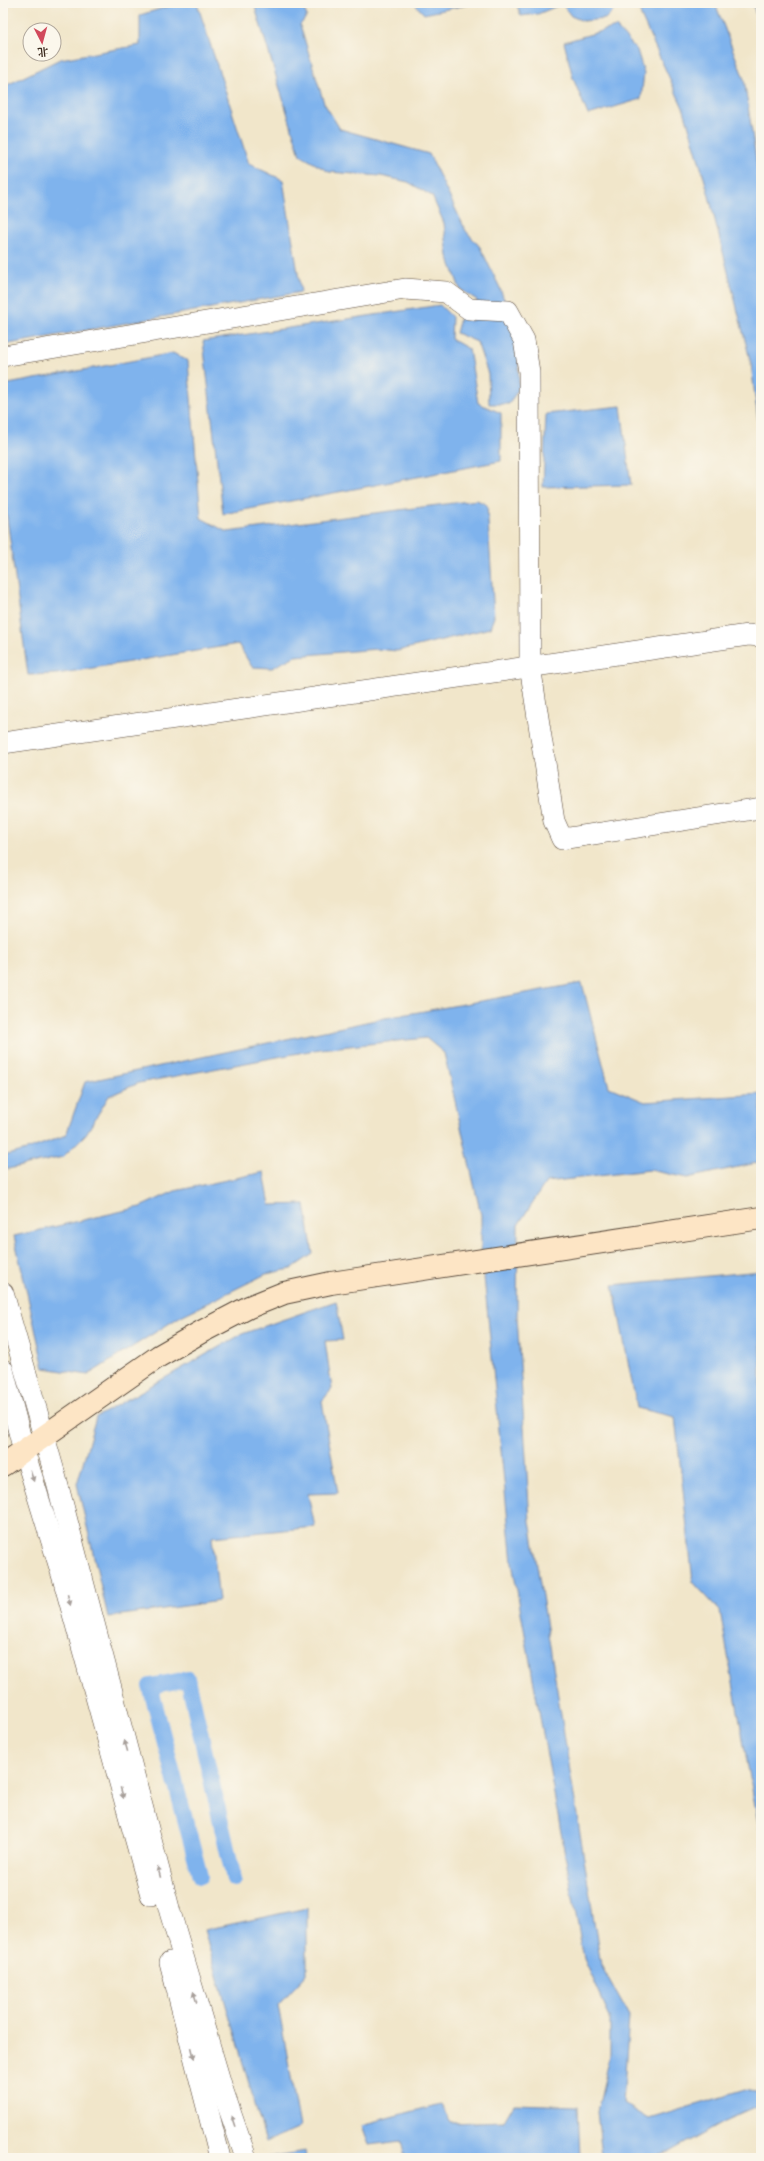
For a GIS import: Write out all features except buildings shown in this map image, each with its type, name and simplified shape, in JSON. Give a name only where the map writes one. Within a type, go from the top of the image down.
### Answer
[{"type":"main road","points":[[3,1465],[159,1356],[249,1307],[284,1293],[331,1283],[761,1218]]},
{"type":"street","points":[[3,356],[405,288],[446,292],[469,309],[508,311],[524,340],[530,372],[530,666],[554,821],[562,839],[761,808]]},
{"type":"street","points":[[3,743],[748,635],[761,636]]},
{"type":"street","points":[[3,1293],[44,1437],[170,1912],[223,2091],[246,2158]]},
{"type":"street","points":[[3,1370],[24,1451],[63,1578],[105,1736],[167,1949],[220,2158]]},
{"type":"path","points":[[761,704],[761,711]]},
{"type":"water","points":[[180,3],[197,3],[249,164],[283,180],[301,292],[3,345],[3,87],[54,62],[62,62],[62,59],[140,45],[140,15]]},
{"type":"water","points":[[273,3],[301,3],[307,16],[300,25],[324,103],[340,129],[429,154],[466,231],[480,247],[500,288],[518,340],[519,388],[509,404],[489,404],[488,374],[477,342],[456,333],[460,318],[472,321],[477,300],[460,289],[448,256],[444,223],[432,196],[408,182],[381,176],[329,172],[300,155],[255,7]]},
{"type":"water","points":[[414,3],[476,3],[424,14]]},
{"type":"water","points":[[516,3],[614,3],[616,8],[605,19],[583,21],[571,16],[562,4],[538,14],[521,16]]},
{"type":"water","points":[[638,3],[715,3],[744,79],[761,192],[761,445],[751,364],[707,188],[684,110],[641,16]]},
{"type":"water","points":[[753,3],[761,3],[761,38]]},
{"type":"water","points":[[616,27],[637,50],[644,73],[641,99],[588,115],[573,78],[564,42]]},
{"type":"water","points":[[440,305],[452,317],[451,339],[469,349],[478,403],[501,413],[501,461],[223,514],[203,341]]},
{"type":"water","points":[[173,353],[188,361],[201,518],[227,532],[477,500],[487,505],[494,617],[490,628],[397,651],[377,649],[295,656],[272,668],[252,667],[238,644],[57,674],[28,675],[3,488],[3,385]]},
{"type":"water","points":[[621,406],[631,485],[543,487],[546,414]]},
{"type":"water","points":[[582,983],[609,1087],[645,1102],[761,1094],[761,1162],[687,1178],[650,1170],[546,1182],[518,1225],[517,1316],[530,1521],[601,1965],[629,2016],[623,2103],[649,2119],[745,2090],[761,2093],[761,2105],[725,2121],[669,2152],[653,2158],[608,2158],[602,2156],[597,2112],[610,2056],[610,2017],[584,1959],[512,1563],[481,1246],[481,1215],[444,1053],[426,1038],[320,1049],[139,1083],[109,1096],[86,1134],[63,1157],[3,1170],[3,1156],[27,1150],[66,1135],[85,1082],[385,1018]]},
{"type":"water","points":[[264,1172],[270,1205],[305,1204],[313,1254],[291,1269],[266,1274],[181,1316],[88,1375],[44,1368],[14,1236],[140,1207],[175,1191]]},
{"type":"water","points":[[761,1271],[761,1839],[720,1611],[693,1582],[675,1417],[637,1408],[613,1285]]},
{"type":"water","points":[[336,1301],[343,1340],[325,1341],[332,1389],[322,1401],[338,1493],[308,1494],[315,1527],[212,1537],[219,1601],[108,1617],[77,1484],[96,1417],[242,1334]]},
{"type":"water","points":[[307,1908],[307,1974],[278,2005],[300,2127],[266,2142],[204,1930]]},
{"type":"water","points":[[440,2104],[451,2123],[504,2121],[514,2104],[578,2106],[580,2158],[405,2158],[401,2141],[369,2145],[362,2125]]},
{"type":"water","points":[[305,2151],[306,2158],[263,2158]]},
{"type":"waterway","points":[[200,1876],[150,1686],[188,1679],[234,1879]]}]
